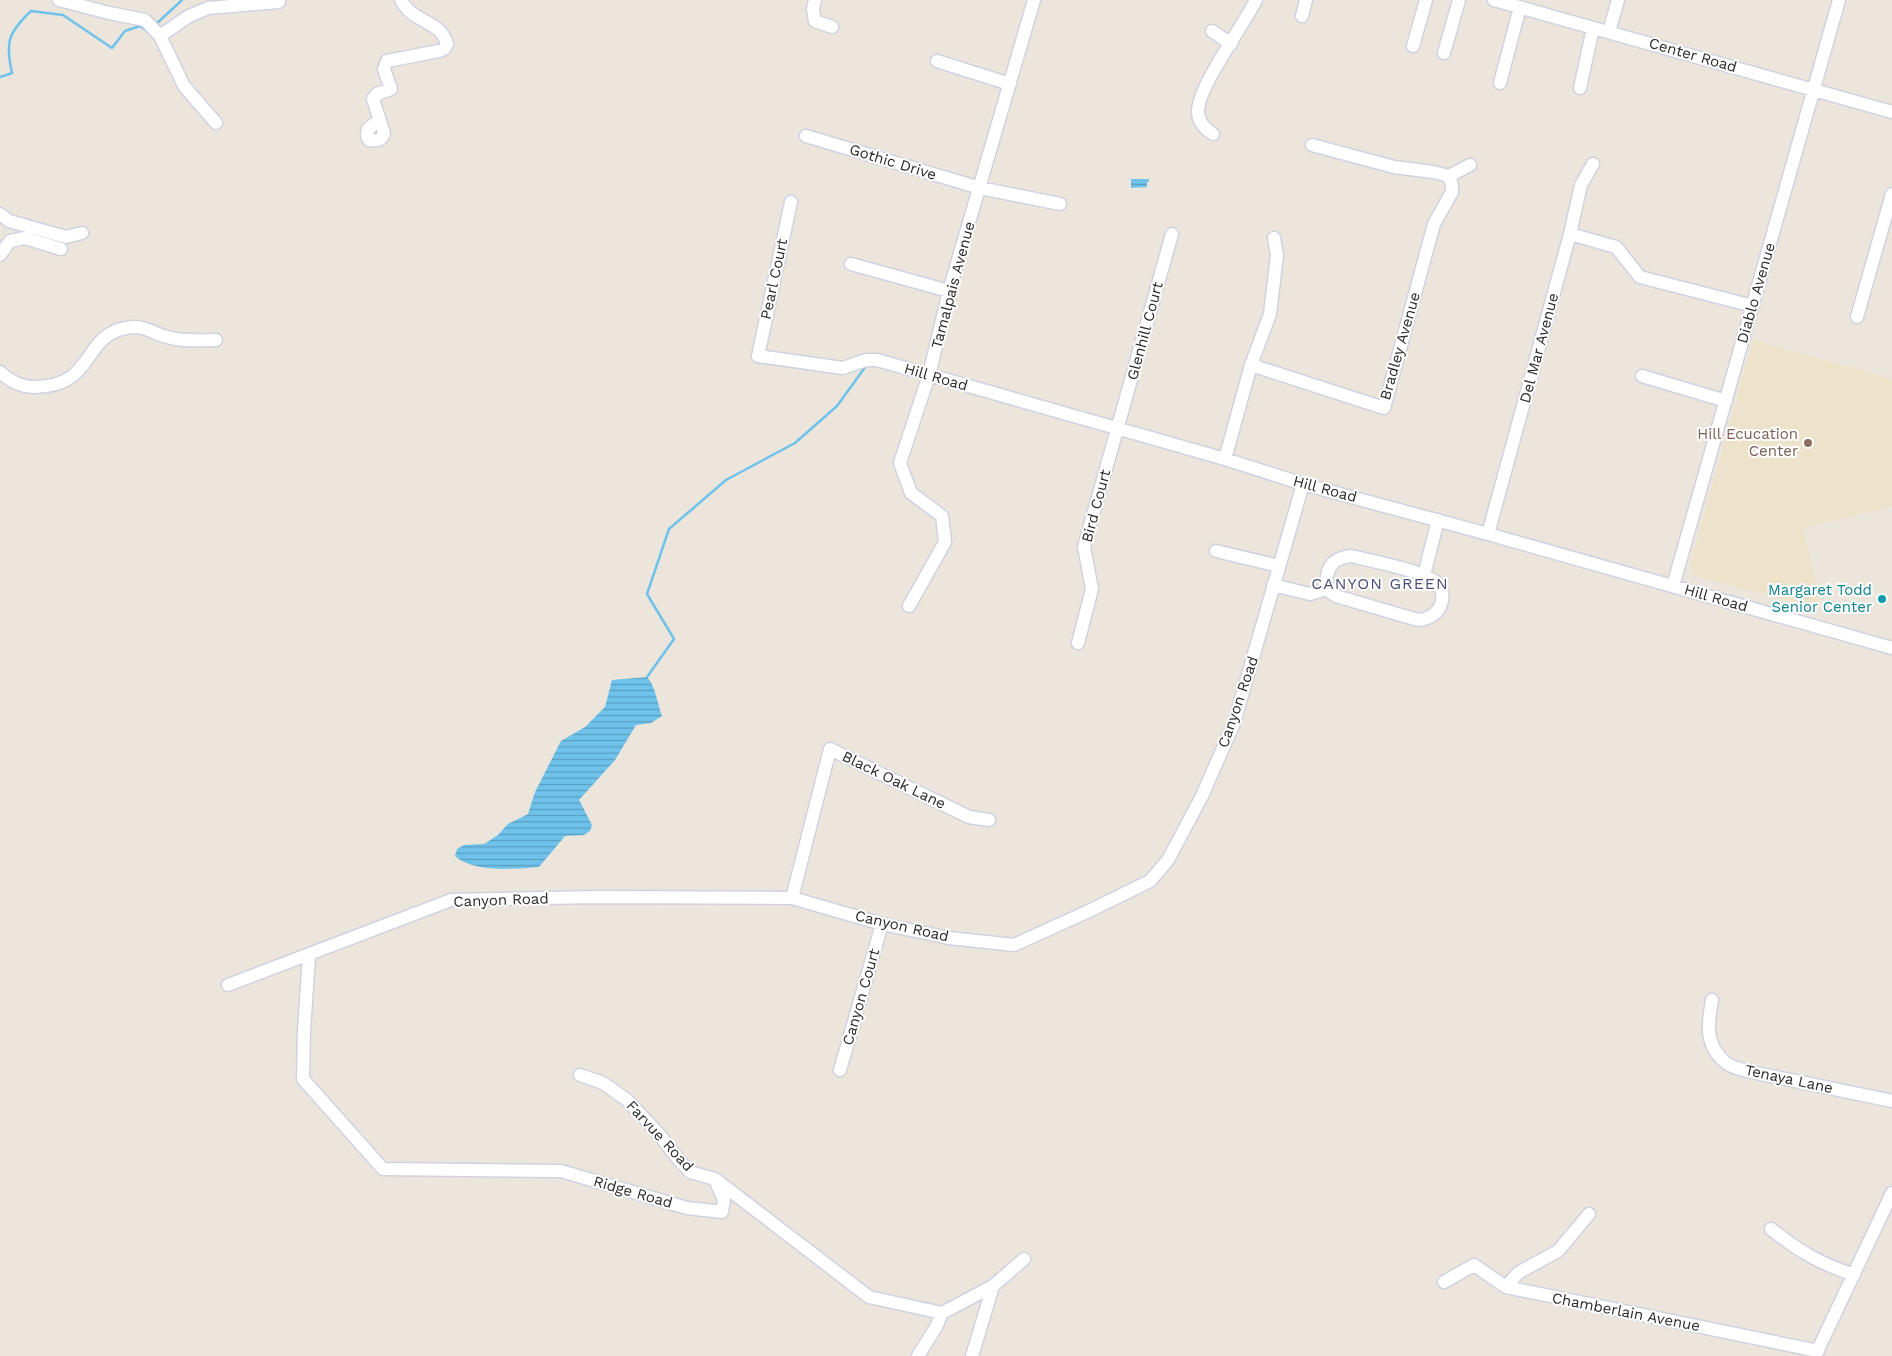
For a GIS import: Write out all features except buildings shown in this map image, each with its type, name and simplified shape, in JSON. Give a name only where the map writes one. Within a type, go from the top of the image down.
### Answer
[{"type":"street","points":[[59,0],[109,14],[144,20],[158,35],[184,86],[216,123]]},
{"type":"street","points":[[379,120],[374,99],[377,94],[391,89],[384,69],[387,61],[439,52],[444,49],[446,44],[441,32],[409,13],[401,0]]},
{"type":"street","points":[[815,0],[813,9],[815,21],[832,27]]},
{"type":"street","name":"Tamalpais Avenue","points":[[909,606],[945,542],[942,516],[911,493],[900,463],[929,375],[949,291],[1034,0]]},
{"type":"street","points":[[1213,134],[1204,128],[1198,113],[1202,93],[1256,0]]},
{"type":"street","points":[[1302,16],[1306,0]]},
{"type":"street","points":[[1413,46],[1426,0]]},
{"type":"street","points":[[1444,53],[1459,0]]},
{"type":"street","name":"Center Road","points":[[1494,0],[1892,112]]},
{"type":"street","points":[[1609,32],[1618,0]]},
{"type":"street","name":"Diablo Avenue","points":[[1673,586],[1839,0]]},
{"type":"street","points":[[158,35],[189,16],[208,8],[279,2]]},
{"type":"street","points":[[1500,83],[1520,7]]},
{"type":"street","points":[[1580,88],[1593,28]]},
{"type":"street","points":[[1212,31],[1231,44]]},
{"type":"street","points":[[937,61],[1010,84]]},
{"type":"street","name":"Gothic Drive","points":[[806,136],[980,188],[1060,204]]},
{"type":"street","points":[[1312,145],[1394,168],[1433,172],[1449,176],[1470,165]]},
{"type":"street","name":"Del Mar Avenue","points":[[1488,534],[1570,234],[1581,185],[1593,164]]},
{"type":"street","name":"Bradley Avenue","points":[[1251,365],[1384,408],[1434,224],[1452,192],[1449,176]]},
{"type":"street","points":[[1857,317],[1892,194]]},
{"type":"street","name":"Pearl Court","points":[[758,356],[791,202]]},
{"type":"street","points":[[0,214],[9,221],[66,237],[82,233]]},
{"type":"street","name":"Glenhill Court","points":[[1118,428],[1172,234]]},
{"type":"street","points":[[1570,234],[1616,247],[1640,277],[1753,306]]},
{"type":"street","points":[[0,255],[10,241],[25,238],[61,249]]},
{"type":"street","points":[[1225,459],[1251,365],[1270,314],[1276,255],[1274,238]]},
{"type":"street","points":[[851,264],[949,291]]},
{"type":"street","points":[[0,372],[14,382],[28,387],[56,385],[68,380],[81,370],[101,339],[113,331],[128,327],[142,327],[165,337],[183,340],[216,340]]},
{"type":"street","name":"Hill Road","points":[[758,356],[843,368],[866,360],[877,360],[1225,459],[1303,484],[1438,520],[1892,648]]},
{"type":"street","points":[[1642,376],[1726,401]]},
{"type":"street","name":"Bird Court","points":[[1078,643],[1092,589],[1084,547],[1118,428]]},
{"type":"street","name":"Canyon Road","points":[[228,985],[309,956],[451,900],[598,897],[792,898],[882,924],[949,938],[1014,945],[1150,881],[1168,860],[1204,792],[1234,723],[1303,484]]},
{"type":"street","points":[[1424,575],[1438,520]]},
{"type":"street","points":[[1216,551],[1279,566]]},
{"type":"street","points":[[1273,586],[1310,594],[1326,589],[1344,599],[1418,620],[1424,620],[1434,615],[1443,597],[1438,583],[1424,575],[1351,556],[1342,557],[1331,564],[1326,589]]},
{"type":"street","name":"Black Oak Lane","points":[[792,898],[830,749],[969,817],[989,820]]},
{"type":"street","name":"Canyon Court","points":[[840,1070],[882,924]]},
{"type":"street","name":"Ridge Road","points":[[309,956],[304,1031],[304,1079],[383,1169],[561,1171],[687,1208],[722,1212],[724,1201],[715,1179]]},
{"type":"street","name":"Tenaya Lane","points":[[1712,1000],[1707,1029],[1713,1048],[1726,1063],[1747,1072],[1892,1101]]},
{"type":"street","name":"Farvue Road","points":[[580,1075],[603,1083],[627,1100],[690,1172],[715,1179]]},
{"type":"street","points":[[715,1179],[869,1297],[942,1313]]},
{"type":"street","points":[[1817,1353],[1892,1194]]},
{"type":"street","points":[[1506,1287],[1518,1273],[1558,1251],[1589,1214]]},
{"type":"street","points":[[1771,1229],[1798,1250],[1828,1266],[1854,1275]]},
{"type":"street","points":[[918,1356],[936,1327],[942,1313],[993,1286],[1024,1259]]},
{"type":"street","name":"Chamberlain Avenue","points":[[1444,1282],[1474,1265],[1506,1287],[1817,1353]]},
{"type":"street","points":[[972,1356],[993,1286]]},
{"type":"shaded area","name":"Hill Ecucation Center","points":[[1753,340],[1892,379],[1892,506],[1803,528],[1819,596],[1816,608],[1699,577],[1694,575],[1690,566]]},
{"type":"water","points":[[1131,179],[1149,179],[1149,182],[1147,182],[1147,187],[1131,188]]},
{"type":"water","points":[[647,677],[654,690],[662,716],[651,723],[636,725],[615,760],[579,800],[592,825],[590,831],[584,835],[565,836],[539,867],[495,869],[472,865],[455,856],[457,849],[464,845],[484,844],[498,835],[508,824],[528,814],[535,792],[561,741],[585,727],[605,707],[612,680]]},
{"type":"waterway","points":[[155,25],[182,0]]},
{"type":"waterway","points":[[0,77],[12,73],[9,53],[10,39],[17,26],[31,11],[63,15],[112,48],[125,31],[140,26],[149,31]]},
{"type":"waterway","points":[[647,677],[674,639],[647,594],[669,529],[726,480],[795,443],[837,406],[866,366]]},
{"type":"place","name":"Hill Ecucation Center","points":[[1808,443]]},
{"type":"place","name":"Margaret Todd Senior Center","points":[[1882,599]]},
{"type":"district","name":"CANYON GREEN","points":[[1380,583]]}]
